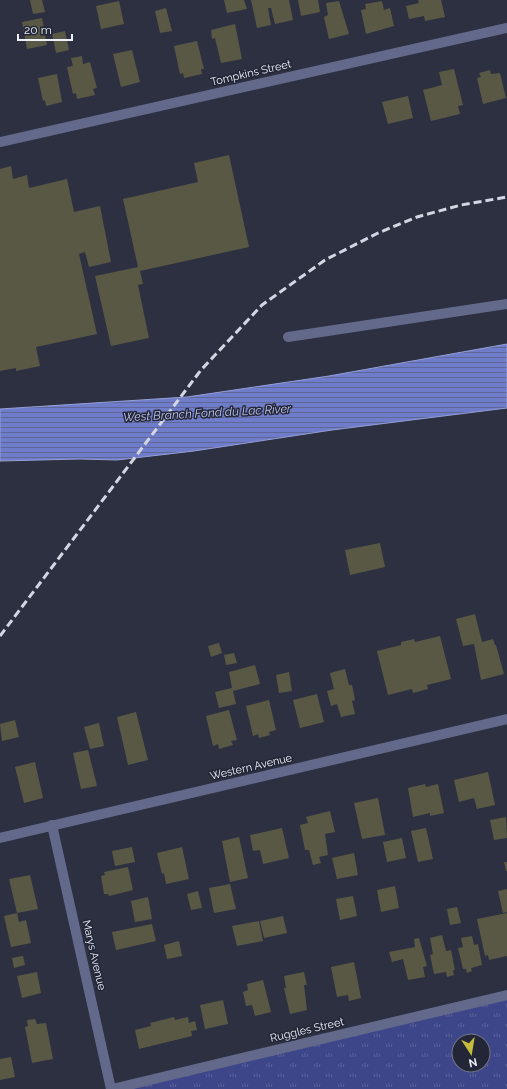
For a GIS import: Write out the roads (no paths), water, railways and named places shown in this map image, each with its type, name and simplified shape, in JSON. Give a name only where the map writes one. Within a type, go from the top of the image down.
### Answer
[{"type":"street","name":"Tompkins Street","points":[[0,142],[507,28]]},
{"type":"street","points":[[288,337],[507,304]]},
{"type":"street","name":"Western Avenue","points":[[0,838],[507,719]]},
{"type":"street","name":"Marys Avenue","points":[[52,825],[112,1089]]},
{"type":"street","name":"Ruggles Street","points":[[112,1089],[507,995]]},
{"type":"water","name":"West Branch Fond du Lac River","points":[[507,344],[507,408],[332,430],[194,451],[117,460],[80,459],[0,461],[0,409],[187,397],[329,376]]},
{"type":"railway","points":[[0,636],[201,370],[262,305],[325,260],[378,233],[417,217],[461,205],[507,197]]}]
